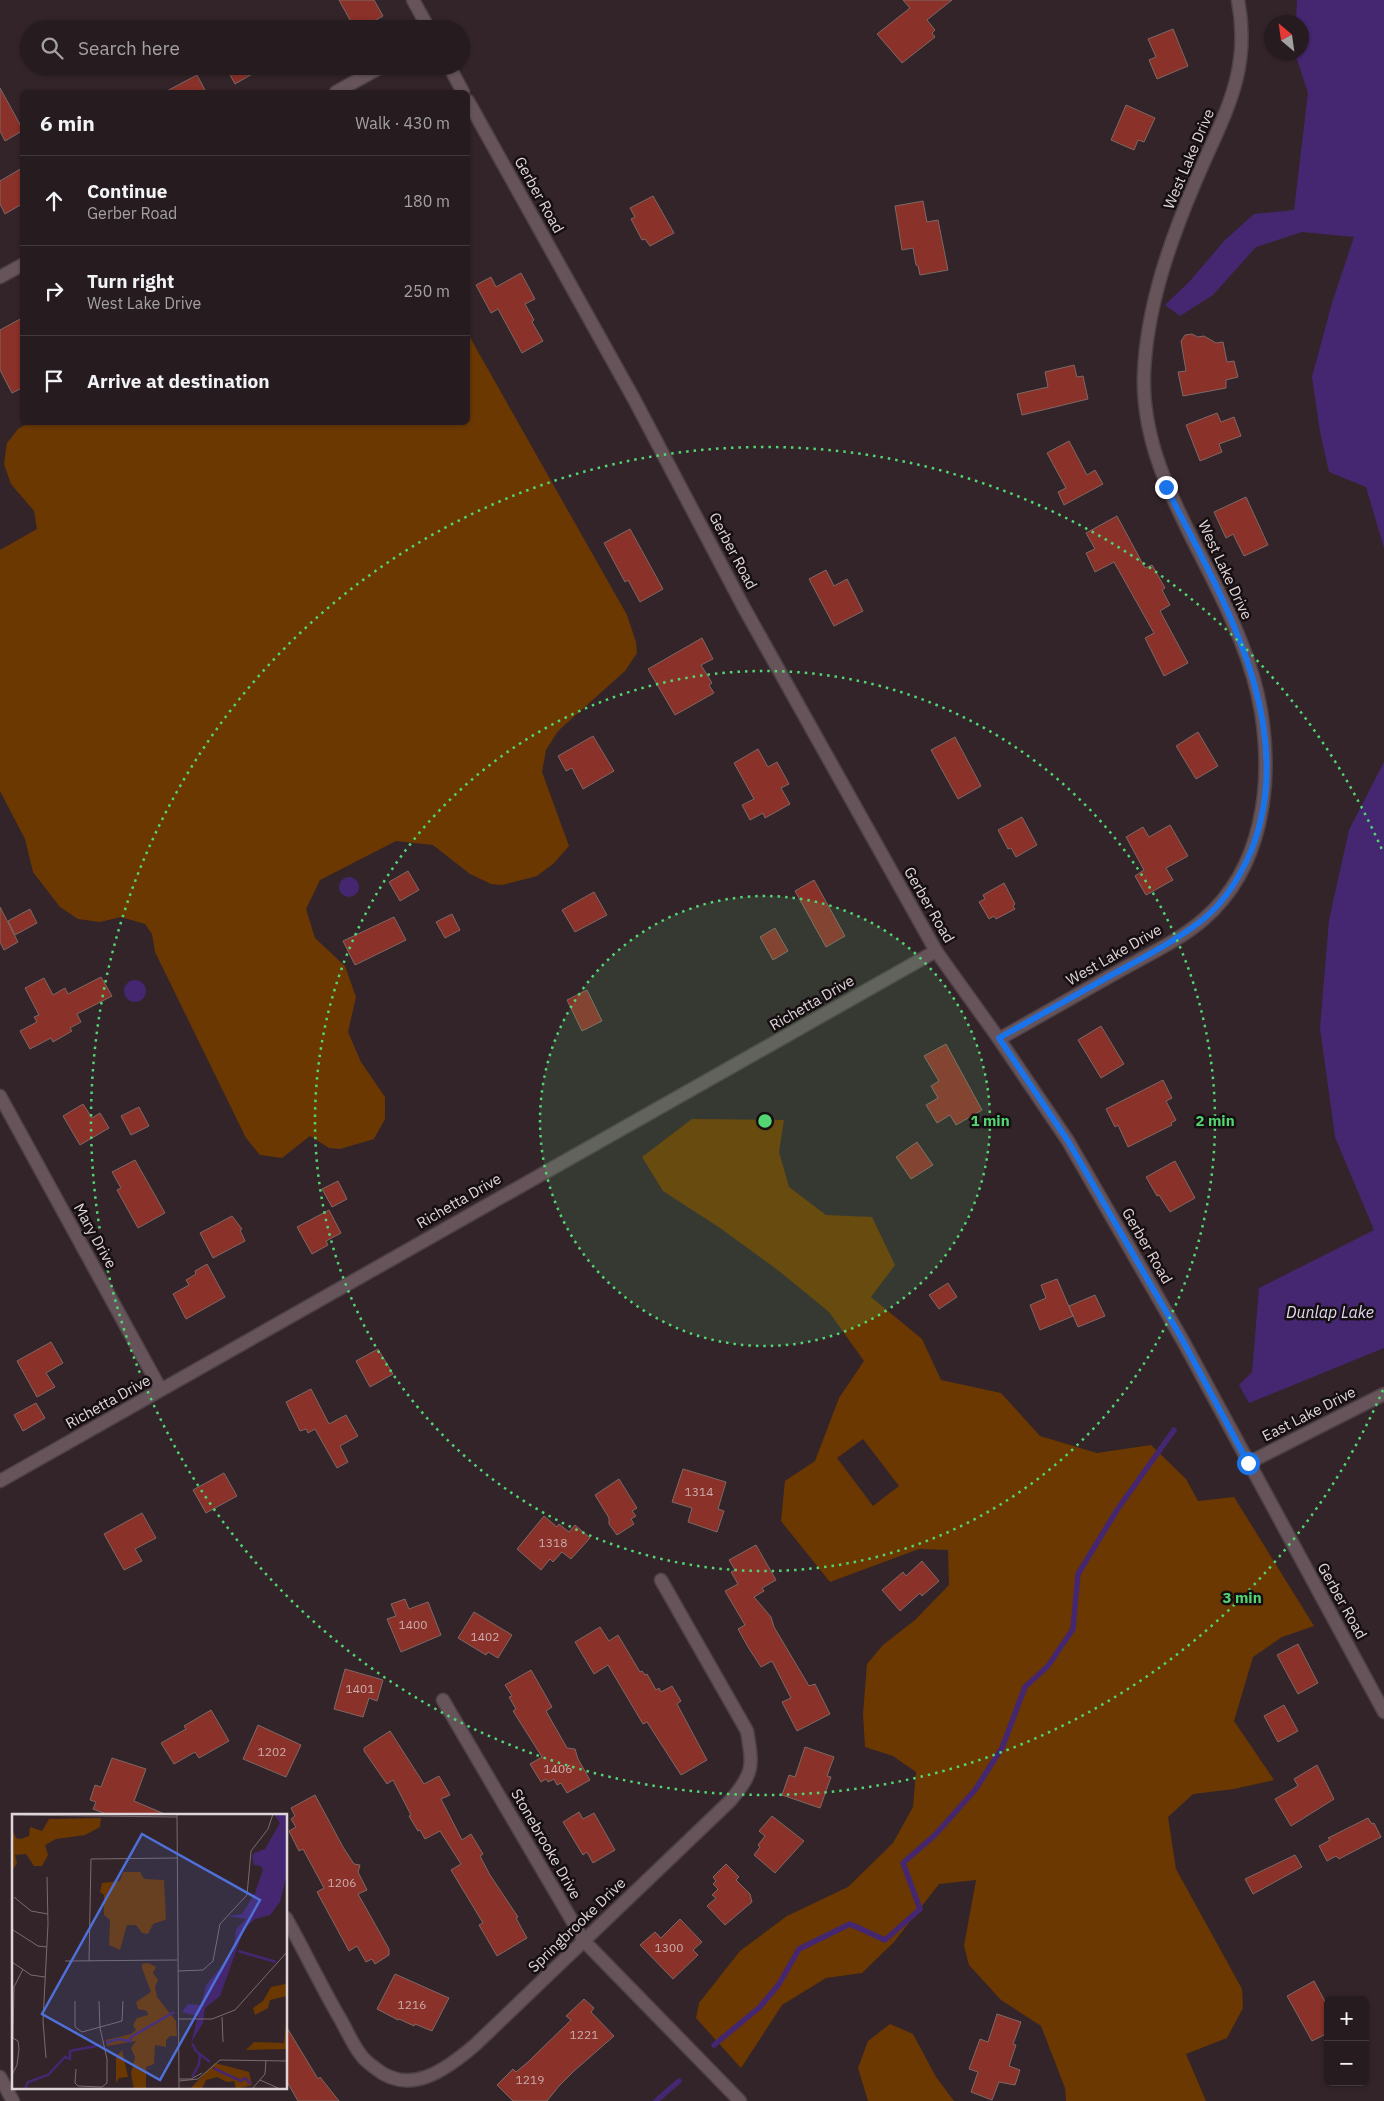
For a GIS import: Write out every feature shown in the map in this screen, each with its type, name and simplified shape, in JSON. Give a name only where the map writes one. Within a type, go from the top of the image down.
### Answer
[{"type":"street","points":[[413,0],[423,20]]},
{"type":"street","name":"West Lake Drive","points":[[999,1038],[1164,946],[1202,920],[1216,908],[1238,878],[1256,837],[1266,783],[1265,746],[1260,709],[1251,673],[1239,638],[1215,584],[1166,487],[1153,447],[1145,410],[1144,376],[1147,336],[1157,289],[1183,212],[1229,108],[1237,81],[1242,50],[1242,20],[1238,0]]},
{"type":"street","points":[[340,90],[367,75]]},
{"type":"street","points":[[454,75],[462,90]]},
{"type":"street","name":"Gerber Road","points":[[470,105],[634,400],[743,606],[936,951],[999,1038],[1068,1141],[1183,1341],[1384,1712]]},
{"type":"street","points":[[0,277],[20,266]]},
{"type":"street","name":"Richetta Drive","points":[[0,1481],[936,951]]},
{"type":"street","name":"Mary Drive","points":[[0,1096],[161,1390]]},
{"type":"street","name":"East Lake Drive","points":[[1248,1463],[1384,1394]]},
{"type":"street","name":"Springbrooke Drive","points":[[288,1922],[332,2006],[361,2056],[385,2076],[407,2080],[428,2077],[451,2066],[475,2045],[730,1801],[744,1785],[750,1770],[751,1757],[747,1731],[661,1580]]},
{"type":"street","name":"Stonebrooke Drive","points":[[443,1700],[584,1941],[740,2101]]},
{"type":"street","points":[[0,2077],[13,2101]]},
{"type":"shaded area","points":[[470,338],[627,615],[636,642],[637,653],[625,671],[558,731],[546,750],[542,772],[569,846],[554,863],[537,876],[502,885],[491,884],[470,874],[433,845],[396,841],[320,880],[306,909],[315,938],[345,966],[356,997],[348,1032],[361,1062],[385,1097],[385,1119],[374,1139],[340,1149],[329,1148],[310,1136],[282,1158],[260,1155],[246,1138],[155,952],[152,934],[145,924],[121,917],[100,922],[78,919],[60,907],[33,872],[25,839],[0,791],[0,550],[37,529],[34,511],[11,484],[4,464],[7,443],[18,429],[25,425],[470,425]]},
{"type":"shaded area","points":[[692,1119],[784,1120],[779,1152],[789,1187],[826,1215],[872,1217],[895,1265],[871,1297],[922,1339],[941,1380],[1001,1393],[1040,1436],[1097,1453],[1151,1445],[1186,1479],[1198,1501],[1234,1497],[1314,1626],[1282,1637],[1253,1657],[1234,1721],[1274,1780],[1234,1789],[1193,1794],[1168,1817],[1176,1869],[1242,1989],[1243,2008],[1227,2038],[1186,2054],[1206,2101],[1066,2101],[1065,2088],[1041,2026],[1001,2000],[969,1965],[964,1946],[976,1880],[939,1884],[894,1942],[862,1973],[826,1978],[782,2005],[741,2068],[696,2018],[699,2003],[740,1951],[787,1916],[848,1887],[893,1843],[913,1807],[916,1772],[893,1756],[865,1747],[863,1714],[867,1664],[883,1645],[915,1620],[949,1585],[948,1550],[919,1549],[830,1582],[781,1521],[785,1481],[815,1461],[839,1398],[864,1361],[829,1312],[779,1271],[720,1228],[663,1191],[642,1157]],"holes":[[[863,1439],[899,1486],[873,1506],[837,1458]]]},
{"type":"shaded area","points":[[890,2024],[913,2034],[936,2077],[954,2101],[868,2101],[858,2068],[868,2041]]},
{"type":"water","points":[[1297,0],[1384,0],[1384,548],[1366,487],[1329,472],[1320,432],[1312,377],[1332,303],[1354,237],[1302,232],[1256,247],[1213,295],[1180,316],[1165,305],[1189,282],[1225,240],[1254,214],[1294,210],[1308,93],[1297,60],[1309,60],[1309,15],[1296,15]]},
{"type":"water","name":"Dunlap Lake","points":[[1384,762],[1384,1348],[1249,1403],[1239,1385],[1252,1372],[1259,1288],[1374,1230],[1335,1137],[1320,1028],[1329,920],[1349,830]]},
{"type":"water","points":[[345,877],[353,877],[359,883],[359,891],[353,897],[345,897],[339,891],[339,883]]},
{"type":"water","points":[[135,980],[145,987],[146,991],[139,1001],[135,1002],[125,995],[124,991],[131,981]]},
{"type":"building","points":[[339,0],[374,0],[383,16],[376,20],[350,20]]},
{"type":"building","points":[[903,0],[952,0],[927,20],[935,30],[932,33],[935,37],[902,63],[877,34],[910,8]]},
{"type":"building","points":[[1173,29],[1188,66],[1157,79],[1149,60],[1156,57],[1148,39]]},
{"type":"building","points":[[197,75],[205,90],[169,90]]},
{"type":"building","points":[[230,75],[250,75],[235,84]]},
{"type":"building","points":[[0,88],[20,124],[20,132],[5,141],[0,131]]},
{"type":"building","points":[[1126,105],[1155,118],[1144,142],[1138,140],[1134,150],[1111,140]]},
{"type":"building","points":[[20,169],[20,205],[5,214],[0,204],[0,181]]},
{"type":"building","points":[[653,196],[674,233],[650,246],[645,239],[642,240],[631,219],[635,217],[630,208]]},
{"type":"building","points":[[923,201],[927,222],[938,220],[948,270],[920,275],[913,248],[902,250],[895,206]]},
{"type":"building","points":[[521,273],[535,299],[525,304],[534,320],[532,322],[543,341],[522,353],[498,309],[491,313],[476,285],[491,277],[496,287]]},
{"type":"building","points":[[20,319],[20,389],[12,393],[0,370],[0,330]]},
{"type":"building","points":[[1192,334],[1198,337],[1204,336],[1216,343],[1223,342],[1227,362],[1234,361],[1238,377],[1226,380],[1226,388],[1183,396],[1178,372],[1186,371],[1181,341],[1185,335]]},
{"type":"building","points":[[1074,365],[1077,377],[1083,376],[1088,399],[1022,415],[1017,394],[1048,387],[1045,372]]},
{"type":"building","points":[[1217,413],[1221,422],[1234,417],[1241,436],[1219,444],[1222,452],[1200,461],[1186,425]]},
{"type":"building","points":[[1069,441],[1087,475],[1095,470],[1103,484],[1064,505],[1058,492],[1066,488],[1047,453]]},
{"type":"building","points":[[1246,497],[1268,545],[1244,556],[1233,534],[1226,538],[1214,512]]},
{"type":"building","points":[[1117,516],[1145,568],[1152,565],[1165,588],[1162,590],[1170,605],[1160,611],[1188,663],[1164,676],[1145,638],[1154,633],[1114,562],[1095,572],[1086,553],[1095,549],[1086,533]]},
{"type":"building","points":[[630,529],[663,589],[640,602],[628,580],[625,582],[604,543]]},
{"type":"building","points":[[826,570],[834,586],[847,579],[863,611],[834,626],[809,579]]},
{"type":"building","points":[[702,638],[713,659],[701,665],[712,683],[709,685],[714,693],[675,715],[648,669]]},
{"type":"building","points":[[1198,732],[1218,766],[1196,779],[1176,746]]},
{"type":"building","points":[[593,736],[614,771],[583,789],[572,768],[566,771],[558,756]]},
{"type":"building","points":[[955,737],[981,786],[958,799],[931,750]]},
{"type":"building","points":[[758,749],[768,767],[777,762],[789,784],[781,788],[790,804],[765,818],[763,813],[750,820],[742,805],[754,799],[734,763]]},
{"type":"building","points":[[1022,817],[1037,845],[1016,857],[1011,848],[1008,849],[998,830]]},
{"type":"building","points":[[1170,825],[1188,856],[1166,868],[1173,880],[1146,895],[1135,876],[1144,870],[1126,837],[1143,827],[1149,837]]},
{"type":"building","points":[[408,871],[419,890],[400,901],[389,882]]},
{"type":"building","points":[[814,880],[845,936],[826,947],[795,891]]},
{"type":"building","points":[[1004,883],[1015,904],[1013,906],[1015,909],[996,919],[994,916],[989,919],[979,902],[985,899],[983,895]]},
{"type":"building","points":[[594,892],[607,915],[575,932],[562,910]]},
{"type":"building","points":[[0,907],[18,942],[4,950],[0,942]]},
{"type":"building","points":[[30,909],[37,923],[15,935],[8,921]]},
{"type":"building","points":[[452,914],[460,930],[445,938],[436,922]]},
{"type":"building","points":[[394,917],[406,940],[355,965],[343,941]]},
{"type":"building","points":[[775,928],[788,951],[773,960],[760,937]]},
{"type":"building","points":[[101,977],[112,996],[77,1014],[81,1022],[70,1028],[72,1031],[53,1042],[51,1038],[30,1049],[20,1031],[37,1022],[34,1017],[39,1015],[25,988],[44,978],[53,995],[65,988],[68,994]]},
{"type":"building","points":[[587,990],[602,1021],[582,1031],[567,1000]]},
{"type":"building","points":[[1101,1026],[1124,1064],[1101,1078],[1078,1040]]},
{"type":"building","points":[[946,1044],[982,1110],[956,1125],[950,1115],[937,1123],[926,1105],[938,1098],[931,1086],[939,1081],[924,1056]]},
{"type":"building","points":[[1163,1080],[1172,1098],[1166,1101],[1176,1120],[1171,1123],[1172,1125],[1128,1147],[1118,1125],[1115,1127],[1106,1109]]},
{"type":"building","points":[[83,1104],[92,1118],[100,1113],[109,1128],[80,1145],[63,1116]]},
{"type":"building","points":[[139,1107],[149,1126],[131,1135],[121,1116]]},
{"type":"building","points":[[917,1142],[933,1165],[911,1179],[896,1157]]},
{"type":"building","points":[[135,1160],[165,1213],[138,1228],[117,1190],[121,1188],[112,1172]]},
{"type":"building","points":[[1175,1161],[1195,1198],[1170,1212],[1159,1195],[1157,1196],[1146,1177]]},
{"type":"building","points":[[338,1181],[347,1199],[332,1207],[322,1189]]},
{"type":"building","points":[[329,1210],[341,1233],[326,1241],[328,1245],[312,1254],[297,1227]]},
{"type":"building","points":[[232,1216],[242,1229],[240,1230],[245,1241],[213,1258],[200,1233]]},
{"type":"building","points":[[207,1264],[225,1297],[186,1319],[173,1294],[189,1285],[186,1280],[196,1274],[195,1271]]},
{"type":"building","points":[[1057,1279],[1073,1316],[1040,1330],[1030,1305],[1046,1298],[1041,1285]]},
{"type":"building","points":[[948,1283],[957,1297],[939,1309],[929,1295]]},
{"type":"building","points":[[1095,1295],[1105,1316],[1078,1327],[1069,1306]]},
{"type":"building","points":[[51,1342],[63,1363],[46,1373],[55,1387],[37,1397],[17,1361]]},
{"type":"building","points":[[378,1349],[393,1374],[370,1387],[356,1361]]},
{"type":"building","points":[[311,1389],[329,1424],[346,1415],[358,1436],[340,1446],[348,1462],[337,1468],[315,1429],[308,1433],[306,1429],[300,1431],[286,1402]]},
{"type":"building","points":[[36,1403],[45,1418],[23,1431],[14,1415]]},
{"type":"building","points":[[683,1469],[726,1482],[718,1509],[724,1511],[717,1532],[688,1522],[692,1508],[672,1502]]},
{"type":"building","points":[[224,1473],[237,1496],[206,1513],[193,1490]]},
{"type":"building","points":[[619,1479],[637,1508],[632,1511],[636,1516],[631,1519],[634,1524],[617,1535],[609,1524],[609,1518],[595,1495]]},
{"type":"building","points":[[142,1513],[156,1538],[135,1549],[142,1561],[124,1570],[104,1534]]},
{"type":"building","points":[[544,1516],[557,1527],[559,1524],[569,1532],[575,1525],[590,1538],[571,1559],[562,1552],[553,1562],[550,1559],[541,1570],[517,1549]]},
{"type":"building","points":[[756,1545],[776,1580],[762,1588],[764,1591],[754,1597],[771,1617],[774,1627],[809,1686],[815,1684],[830,1714],[797,1731],[782,1702],[791,1698],[772,1661],[761,1667],[738,1629],[745,1625],[725,1591],[738,1584],[731,1572],[735,1570],[729,1560]]},
{"type":"building","points":[[922,1561],[939,1581],[922,1596],[920,1593],[900,1611],[882,1590],[903,1572],[906,1576]]},
{"type":"building","points":[[405,1599],[409,1609],[428,1602],[441,1635],[401,1652],[387,1619],[396,1616],[391,1604]]},
{"type":"building","points":[[474,1612],[512,1635],[498,1658],[488,1652],[486,1655],[458,1638]]},
{"type":"building","points":[[600,1627],[609,1641],[618,1635],[640,1672],[642,1671],[645,1675],[647,1674],[656,1690],[659,1688],[661,1692],[672,1686],[681,1701],[677,1704],[707,1760],[681,1775],[647,1722],[643,1724],[608,1665],[594,1674],[575,1642]]},
{"type":"building","points":[[1298,1644],[1318,1683],[1298,1694],[1277,1655]]},
{"type":"building","points":[[345,1669],[383,1680],[377,1701],[369,1698],[363,1717],[334,1709]]},
{"type":"building","points":[[531,1670],[552,1707],[546,1711],[567,1748],[575,1749],[578,1759],[590,1780],[567,1793],[561,1783],[557,1785],[554,1779],[548,1782],[546,1779],[541,1782],[530,1764],[542,1757],[513,1711],[516,1709],[509,1697],[512,1696],[505,1685]]},
{"type":"building","points":[[1284,1705],[1298,1731],[1278,1742],[1264,1716]]},
{"type":"building","points":[[211,1710],[229,1741],[199,1758],[195,1752],[174,1764],[161,1743],[186,1729],[184,1726]]},
{"type":"building","points":[[258,1725],[301,1745],[286,1777],[243,1759]]},
{"type":"building","points":[[390,1731],[424,1784],[439,1776],[450,1795],[441,1799],[462,1840],[471,1834],[483,1854],[480,1856],[490,1875],[518,1917],[516,1918],[527,1938],[497,1956],[479,1925],[483,1923],[451,1870],[461,1864],[440,1831],[425,1839],[409,1816],[411,1815],[393,1780],[387,1784],[364,1751],[364,1748]]},
{"type":"building","points":[[805,1747],[834,1757],[827,1776],[831,1777],[820,1808],[782,1795],[789,1775],[795,1777]]},
{"type":"building","points":[[112,1758],[146,1769],[134,1801],[165,1814],[106,1814],[93,1809],[96,1802],[90,1800],[95,1785],[101,1787]]},
{"type":"building","points":[[1317,1765],[1334,1799],[1291,1826],[1275,1799],[1298,1786],[1294,1779]]},
{"type":"building","points":[[315,1795],[343,1847],[354,1864],[360,1865],[358,1872],[367,1890],[358,1894],[389,1949],[389,1955],[375,1964],[372,1959],[366,1962],[357,1946],[349,1951],[317,1892],[324,1888],[303,1849],[299,1851],[289,1831],[296,1827],[291,1819],[295,1816],[291,1808]]},
{"type":"building","points":[[579,1812],[583,1819],[594,1813],[615,1850],[593,1863],[587,1852],[583,1855],[563,1822]]},
{"type":"building","points":[[772,1816],[804,1841],[775,1873],[754,1855],[760,1847],[758,1845],[765,1836],[759,1831]]},
{"type":"building","points":[[1368,1818],[1372,1824],[1374,1823],[1381,1837],[1339,1859],[1336,1856],[1327,1861],[1319,1846],[1330,1840],[1328,1838]]},
{"type":"building","points":[[1295,1855],[1302,1867],[1253,1894],[1245,1879]]},
{"type":"building","points":[[726,1864],[739,1877],[736,1880],[750,1894],[752,1902],[725,1925],[707,1906],[716,1898],[712,1895],[718,1889],[713,1884],[716,1881],[713,1877]]},
{"type":"building","points":[[680,1919],[702,1942],[693,1950],[698,1955],[673,1979],[640,1945],[655,1932],[661,1938]]},
{"type":"building","points":[[395,1974],[449,1998],[432,2031],[398,2020],[377,2009]]},
{"type":"building","points":[[1314,1981],[1324,2000],[1324,2035],[1312,2041],[1287,1996]]},
{"type":"building","points":[[584,1999],[594,2008],[591,2012],[614,2036],[574,2071],[547,2101],[513,2101],[497,2085],[513,2069],[516,2072],[528,2062],[571,2020],[566,2016]]},
{"type":"building","points":[[997,2014],[1021,2022],[1013,2044],[1016,2045],[1009,2066],[1020,2070],[1015,2085],[999,2082],[992,2100],[971,2092],[978,2072],[969,2069],[980,2039],[988,2042]]},
{"type":"building","points":[[288,2029],[318,2079],[320,2077],[339,2101],[298,2101],[288,2084]]},
{"type":"waterway","points":[[714,2045],[760,2007],[779,1984],[799,1949],[850,1924],[885,1940],[920,1909],[903,1863],[935,1835],[975,1790],[1002,1748],[1025,1687],[1048,1666],[1073,1629],[1078,1574],[1117,1510],[1174,1430]]},
{"type":"waterway","points":[[656,2101],[679,2081]]},
{"type":"route","points":[[1166,487],[1215,584],[1239,638],[1251,673],[1260,709],[1265,746],[1266,783],[1256,837],[1238,878],[1216,908],[1202,920],[1164,946],[999,1038],[1068,1141],[1183,1341],[1248,1463]]}]
